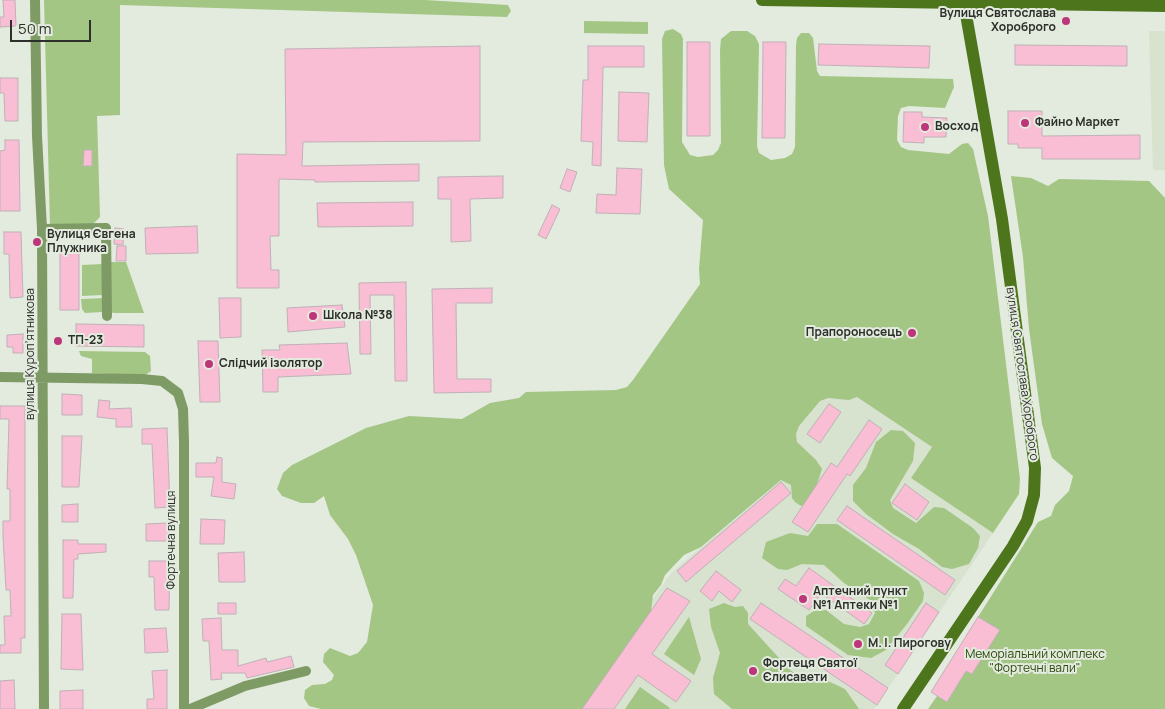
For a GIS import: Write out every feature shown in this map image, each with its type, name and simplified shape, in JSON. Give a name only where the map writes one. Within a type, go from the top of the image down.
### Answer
[{"type":"main road","points":[[762,0],[1165,6]]},
{"type":"main road","name":"вулиця Святослава Хороброго","points":[[903,709],[1013,546],[1028,521],[1034,495],[1035,468],[1002,219],[964,3]]},
{"type":"street","name":"вулиця Куропʼятникова","points":[[35,0],[37,136],[42,229],[44,377],[44,709]]},
{"type":"street","points":[[42,229],[106,228],[107,316]]},
{"type":"street","points":[[0,377],[44,377]]},
{"type":"street","name":"Фортечна вулиця","points":[[44,377],[104,377],[162,381],[178,393],[183,409],[184,709]]},
{"type":"street","points":[[190,709],[245,686],[306,670]]},
{"type":"shaded area","points":[[1149,31],[1165,31],[1165,170],[1153,170]]},
{"type":"shaded area","points":[[822,373],[932,447],[911,478],[993,533],[874,709],[575,709],[672,572],[781,480],[788,424]]},
{"type":"green space","points":[[44,0],[425,0],[508,5],[511,11],[507,17],[120,5],[120,115],[97,116],[100,217],[93,224],[50,225]]},
{"type":"green space","points":[[584,21],[648,22],[648,34],[584,33]]},
{"type":"green space","points":[[673,29],[681,34],[683,39],[682,142],[690,155],[698,157],[713,155],[721,143],[720,50],[721,39],[731,31],[747,31],[755,36],[759,44],[757,146],[759,153],[771,160],[785,158],[792,154],[795,147],[796,45],[797,38],[801,33],[809,33],[813,38],[817,71],[820,76],[953,79],[954,87],[945,108],[909,106],[901,108],[898,116],[897,140],[901,147],[908,150],[949,154],[962,144],[968,143],[973,149],[988,216],[1020,479],[1019,494],[993,533],[911,478],[932,447],[857,397],[849,400],[828,398],[820,401],[799,426],[796,434],[797,442],[816,460],[822,469],[815,490],[808,502],[801,506],[795,502],[792,498],[791,485],[781,480],[701,547],[684,555],[665,575],[661,585],[653,595],[651,611],[582,709],[321,709],[309,706],[304,698],[305,690],[312,685],[325,684],[332,680],[334,675],[323,662],[324,654],[330,648],[350,656],[358,653],[367,642],[373,605],[356,555],[348,539],[330,515],[324,496],[314,503],[301,503],[282,496],[277,489],[283,473],[292,465],[366,428],[409,416],[462,419],[490,403],[519,398],[526,392],[616,390],[627,387],[700,284],[699,269],[703,220],[669,189],[664,165],[662,39],[665,31]]},
{"type":"green space","name":"Меморіальний комплекс \"Фортечні вали\"","points":[[1011,176],[1031,178],[1048,186],[1059,179],[1149,181],[1165,198],[1165,709],[928,709],[937,696],[947,702],[966,671],[972,674],[999,630],[978,617],[1038,522],[1051,516],[1055,505],[1069,491],[1073,476],[1052,458],[1042,424],[1029,329],[1023,257]]},
{"type":"green space","points":[[109,262],[126,262],[144,313],[113,313],[109,310]]},
{"type":"green space","points":[[103,264],[103,295],[82,296],[82,265]]},
{"type":"green space","points":[[104,298],[104,310],[102,312],[85,313],[82,309],[81,299]]},
{"type":"green space","points":[[79,351],[145,352],[150,356],[151,371],[144,376],[92,373],[92,359],[81,356]]},
{"type":"green space","points":[[891,430],[903,431],[915,443],[913,461],[890,500],[893,508],[916,523],[934,507],[944,508],[973,528],[980,536],[978,548],[969,564],[952,569],[942,567],[919,549],[893,534],[866,514],[853,501],[853,485],[866,468],[876,442]]},
{"type":"green space","points":[[817,524],[837,524],[919,581],[924,593],[923,601],[886,650],[871,658],[848,655],[806,626],[806,616],[814,611],[826,610],[844,624],[860,627],[869,624],[875,613],[870,600],[844,583],[824,565],[802,564],[787,570],[778,569],[762,558],[766,542],[790,533],[808,536]]},
{"type":"green space","points":[[724,603],[735,607],[743,606],[748,613],[748,624],[789,669],[802,679],[817,676],[845,689],[859,709],[732,709],[714,694],[713,678],[720,653],[711,627],[709,609]]},
{"type":"green space","points":[[689,617],[701,659],[694,675],[664,654]]},
{"type":"green space","points":[[640,687],[670,708],[625,709]]},
{"type":"building","points":[[3,0],[15,0],[16,26],[0,27],[0,17],[4,17]]},
{"type":"building","points":[[687,42],[710,42],[710,136],[687,136]]},
{"type":"building","points":[[763,42],[786,42],[785,138],[762,138]]},
{"type":"building","points":[[819,44],[930,46],[929,68],[818,65]]},
{"type":"building","points":[[1015,45],[1127,46],[1127,66],[1015,65]]},
{"type":"building","points":[[480,46],[480,141],[303,142],[302,166],[419,164],[419,181],[315,182],[315,180],[279,179],[279,236],[270,236],[271,270],[279,270],[279,288],[237,288],[237,154],[286,155],[285,49]]},
{"type":"building","points":[[588,46],[644,46],[644,67],[603,67],[601,166],[592,165],[593,142],[581,141],[583,80],[588,80]]},
{"type":"building","points":[[0,78],[18,78],[18,121],[5,121],[4,93],[0,93]]},
{"type":"building","points":[[619,92],[649,93],[647,142],[618,141]]},
{"type":"building","points":[[1008,111],[1042,111],[1042,136],[1140,135],[1140,159],[1042,159],[1042,148],[1018,148],[1018,144],[1008,144]]},
{"type":"building","name":"Восход","points":[[904,112],[922,112],[922,117],[947,118],[946,137],[924,137],[924,143],[903,142]]},
{"type":"building","points":[[5,140],[19,140],[20,211],[0,211],[0,151],[5,150]]},
{"type":"building","points":[[84,150],[92,150],[92,166],[83,166]]},
{"type":"building","points":[[617,168],[642,169],[640,214],[596,213],[597,194],[616,195]]},
{"type":"building","points":[[567,169],[577,172],[570,192],[560,188]]},
{"type":"building","points":[[503,176],[503,198],[470,199],[471,241],[451,242],[451,199],[438,199],[438,177]]},
{"type":"building","points":[[413,202],[413,226],[318,227],[317,203]]},
{"type":"building","points":[[552,205],[560,209],[546,239],[538,235]]},
{"type":"building","points":[[197,226],[198,253],[146,254],[145,228]]},
{"type":"building","points":[[115,228],[124,229],[123,245],[114,244]]},
{"type":"building","points":[[4,232],[21,232],[23,297],[10,298],[9,254],[4,254]]},
{"type":"building","points":[[117,246],[126,246],[126,261],[116,261]]},
{"type":"building","points":[[79,249],[79,310],[60,310],[60,250]]},
{"type":"building","points":[[406,282],[407,381],[395,381],[394,295],[370,295],[371,354],[360,354],[359,283]]},
{"type":"building","points":[[492,288],[492,303],[456,303],[457,379],[491,379],[491,392],[434,393],[432,289]]},
{"type":"building","points":[[219,298],[241,298],[241,337],[220,338]]},
{"type":"building","points":[[342,305],[345,327],[288,332],[287,308]]},
{"type":"building","points":[[76,324],[144,325],[144,347],[76,346]]},
{"type":"building","points":[[23,334],[23,353],[13,353],[13,347],[7,347],[7,335]]},
{"type":"building","name":"Слідчий ізолятор","points":[[198,341],[218,341],[220,402],[200,402]]},
{"type":"building","points":[[347,343],[351,374],[278,377],[278,392],[263,392],[262,350],[280,350],[279,345]]},
{"type":"building","points":[[62,394],[82,395],[82,415],[62,415]]},
{"type":"building","points":[[99,400],[110,401],[109,409],[131,408],[132,427],[116,427],[116,419],[97,417]]},
{"type":"building","points":[[829,404],[841,412],[820,443],[807,434]]},
{"type":"building","points":[[0,406],[25,406],[25,638],[21,638],[21,653],[0,653],[0,645],[5,645],[4,616],[11,616],[10,590],[6,590],[3,537],[3,521],[10,521],[10,489],[7,489],[9,419],[0,419]]},
{"type":"building","points":[[869,420],[882,429],[850,476],[847,474],[808,532],[792,522],[831,463],[837,467]]},
{"type":"building","points":[[167,428],[170,507],[155,508],[152,444],[142,444],[142,429]]},
{"type":"building","points":[[62,436],[82,436],[79,487],[62,487]]},
{"type":"building","points":[[217,457],[222,458],[222,482],[236,484],[234,499],[211,496],[214,477],[196,477],[196,463],[216,463]]},
{"type":"building","points":[[781,482],[791,493],[686,582],[677,571]]},
{"type":"building","points":[[905,484],[929,502],[917,520],[892,503]]},
{"type":"building","points":[[78,504],[78,522],[62,522],[62,505]]},
{"type":"building","points":[[847,506],[955,580],[945,595],[837,520]]},
{"type":"building","points":[[201,519],[225,520],[224,544],[200,544]]},
{"type":"building","points":[[169,523],[170,541],[146,541],[146,524]]},
{"type":"building","points":[[63,540],[78,540],[78,544],[106,544],[106,552],[78,554],[78,559],[74,559],[73,598],[63,598]]},
{"type":"building","points":[[244,552],[245,582],[219,582],[218,553]]},
{"type":"building","points":[[149,561],[170,561],[169,610],[155,610],[154,577],[149,577]]},
{"type":"building","points":[[809,568],[872,613],[864,624],[821,593],[809,610],[778,589],[785,579],[796,586]]},
{"type":"building","points":[[716,571],[741,590],[732,602],[719,591],[712,601],[700,591]]},
{"type":"building","points":[[667,588],[690,601],[652,654],[691,681],[676,702],[638,675],[614,709],[582,709]]},
{"type":"building","points":[[218,603],[236,603],[236,614],[218,614]]},
{"type":"building","points":[[761,603],[888,688],[877,705],[750,619]]},
{"type":"building","points":[[926,603],[939,612],[898,674],[885,665]]},
{"type":"building","points":[[62,614],[81,614],[83,670],[61,669]]},
{"type":"building","points":[[978,617],[1000,630],[972,674],[966,671],[947,702],[931,692]]},
{"type":"building","points":[[221,618],[222,650],[238,650],[238,666],[266,658],[267,662],[291,656],[294,667],[247,678],[245,673],[221,673],[222,679],[211,680],[209,641],[203,641],[202,619]]},
{"type":"building","points":[[166,628],[168,652],[145,653],[144,629]]},
{"type":"building","points":[[167,670],[167,709],[147,709],[147,699],[154,699],[152,671]]},
{"type":"building","points":[[14,680],[15,709],[0,709],[0,681]]},
{"type":"building","points":[[83,690],[83,709],[60,709],[60,691]]},
{"type":"place","name":"Вулиця Святослава Хороброго","points":[[1066,21]]},
{"type":"place","name":"Файно Маркет","points":[[1025,123]]},
{"type":"place","name":"Восход","points":[[925,127]]},
{"type":"place","name":"Вулиця Євгена Плужника","points":[[37,242]]},
{"type":"place","name":"Школа №38","points":[[313,316]]},
{"type":"place","name":"Прапороносець","points":[[912,333]]},
{"type":"place","name":"ТП-23","points":[[58,341]]},
{"type":"place","name":"Слідчий ізолятор","points":[[209,364]]},
{"type":"place","name":"Аптечний пункт №1 Аптеки №1","points":[[803,599]]},
{"type":"place","name":"М. І. Пирогову","points":[[858,644]]},
{"type":"place","name":"Фортеця Святої Єлисавети","points":[[753,671]]}]
